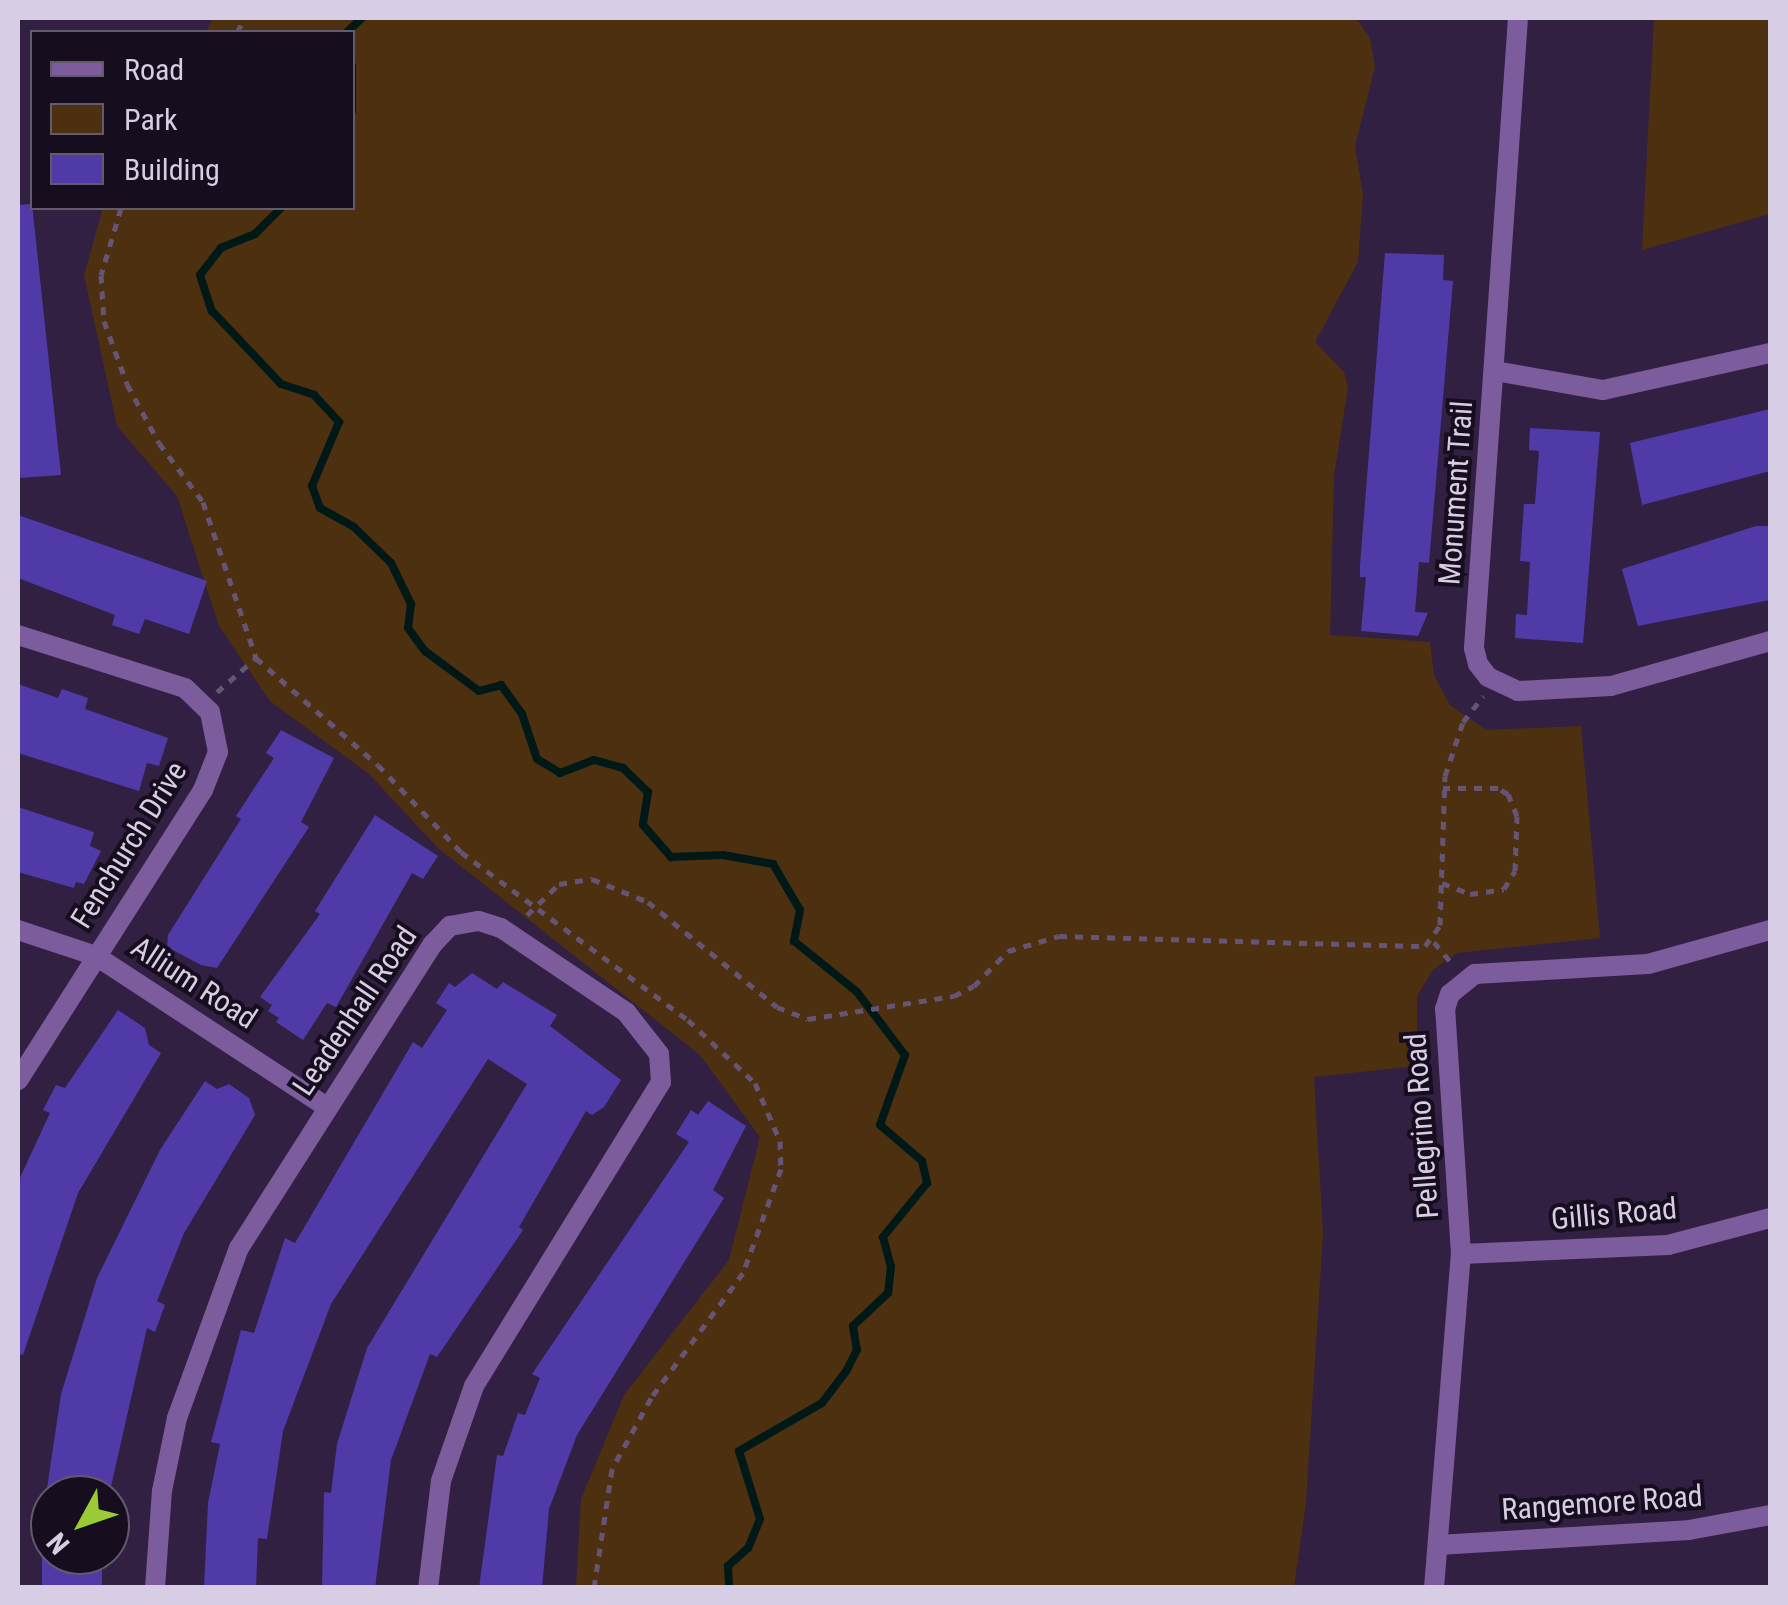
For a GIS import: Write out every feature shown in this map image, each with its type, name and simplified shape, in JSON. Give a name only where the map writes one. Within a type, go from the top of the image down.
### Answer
[{"type":"street","name":"Monument Trail","points":[[1494,682],[1474,648],[1518,18]]},
{"type":"street","points":[[1495,371],[1602,390],[1770,353]]},
{"type":"street","name":"Fenchurch Drive","points":[[18,635],[185,688],[210,712],[218,752],[203,790],[18,1080]]},
{"type":"street","points":[[1494,682],[1518,691],[1611,686],[1770,642]]},
{"type":"street","name":"Leadenhall Road","points":[[155,1588],[162,1491],[195,1356],[239,1248],[433,944],[462,921],[500,928],[610,1001],[659,1054],[661,1082],[652,1104],[474,1386],[441,1481],[428,1588]]},
{"type":"street","name":"Allium Road","points":[[18,930],[96,956],[327,1108]]},
{"type":"street","points":[[1466,979],[1648,964],[1770,930]]},
{"type":"street","name":"Pellegrino Road","points":[[1434,1588],[1460,1254],[1445,1010],[1466,979]]},
{"type":"street","name":"Gillis Road","points":[[1460,1254],[1668,1245],[1770,1218]]},
{"type":"street","name":"Rangemore Road","points":[[1438,1546],[1689,1530],[1770,1514]]},
{"type":"path","points":[[215,694],[256,658]]},
{"type":"path","points":[[1466,979],[1434,942],[1441,882],[1444,788],[1463,722],[1494,682]]},
{"type":"path","points":[[1441,882],[1470,894],[1504,889],[1515,871],[1515,804],[1498,788],[1444,788]]},
{"type":"path","points":[[527,915],[559,884],[592,880],[648,902],[777,1007],[808,1019],[936,998],[974,986],[1024,942],[1058,936],[1434,942]]},
{"type":"green space","points":[[213,18],[1356,18],[1370,38],[1375,67],[1355,146],[1363,195],[1358,262],[1315,342],[1344,372],[1348,388],[1334,475],[1330,635],[1430,642],[1434,675],[1450,705],[1486,730],[1581,726],[1600,938],[1457,953],[1433,970],[1417,996],[1417,1066],[1314,1077],[1323,1233],[1306,1503],[1294,1587],[576,1587],[581,1499],[624,1395],[729,1260],[760,1137],[700,1055],[438,848],[369,774],[270,701],[219,626],[177,496],[117,426],[84,275],[102,210],[355,210],[355,30],[207,30]]},
{"type":"green space","points":[[1654,18],[1770,18],[1770,214],[1642,250]]},
{"type":"building","points":[[30,204],[33,210],[61,475],[18,478],[18,205]]},
{"type":"building","points":[[1385,253],[1444,255],[1443,280],[1453,281],[1429,563],[1419,562],[1415,612],[1428,613],[1418,636],[1361,631],[1366,577],[1360,577],[1360,565]]},
{"type":"building","points":[[1770,409],[1770,471],[1642,505],[1630,443]]},
{"type":"building","points":[[1530,428],[1600,432],[1583,643],[1515,638],[1516,614],[1527,615],[1530,562],[1520,561],[1524,504],[1535,504],[1539,451],[1529,450]]},
{"type":"building","points":[[18,515],[207,581],[189,634],[145,619],[139,634],[112,625],[115,615],[18,578]]},
{"type":"building","points":[[1756,526],[1770,526],[1770,600],[1638,626],[1622,569]]},
{"type":"building","points":[[18,684],[58,698],[62,689],[88,698],[85,709],[168,738],[159,766],[147,763],[139,791],[18,753]]},
{"type":"building","points":[[281,730],[334,758],[301,822],[309,827],[217,968],[201,965],[167,947],[168,935],[241,819],[236,816],[274,758],[266,753]]},
{"type":"building","points":[[18,807],[94,832],[90,846],[101,851],[84,884],[76,882],[74,888],[18,872]]},
{"type":"building","points":[[375,815],[438,856],[423,879],[412,873],[336,1007],[327,1003],[303,1040],[276,1022],[279,1018],[268,1011],[272,1005],[260,997],[320,914],[315,911]]},
{"type":"building","points":[[472,973],[497,989],[503,982],[557,1015],[550,1026],[621,1080],[604,1107],[592,1115],[586,1111],[519,1227],[523,1230],[437,1357],[430,1354],[391,1460],[375,1588],[322,1588],[324,1492],[331,1493],[337,1444],[367,1348],[527,1084],[488,1059],[331,1304],[283,1431],[267,1539],[258,1538],[256,1588],[204,1588],[208,1503],[220,1444],[211,1442],[241,1330],[254,1333],[285,1238],[295,1243],[413,1042],[422,1048],[447,1010],[436,1003],[449,983],[455,987]]},
{"type":"building","points":[[118,1010],[145,1028],[149,1045],[161,1053],[78,1193],[23,1355],[18,1354],[18,1182],[50,1113],[43,1110],[56,1085],[65,1088]]},
{"type":"building","points":[[205,1081],[217,1089],[229,1084],[249,1098],[255,1115],[184,1233],[157,1301],[165,1305],[155,1332],[147,1328],[114,1475],[49,1475],[61,1394],[97,1278],[160,1150]]},
{"type":"building","points":[[708,1101],[746,1126],[713,1190],[724,1198],[577,1435],[549,1509],[542,1588],[479,1588],[497,1455],[503,1456],[518,1413],[525,1415],[540,1378],[532,1374],[689,1142],[676,1134],[691,1110],[698,1115]]},
{"type":"building","points":[[42,1575],[102,1575],[102,1587],[42,1587]]},
{"type":"waterway","points":[[349,30],[362,18]]},
{"type":"waterway","points":[[279,210],[255,234],[221,248],[200,275],[212,311],[281,384],[314,395],[339,422],[312,486],[320,508],[354,527],[391,563],[411,604],[408,628],[425,651],[479,691],[501,685],[522,714],[537,759],[560,773],[594,760],[623,768],[648,792],[643,825],[671,857],[723,855],[773,864],[800,910],[794,941],[857,992],[905,1055],[880,1125],[922,1161],[927,1183],[883,1237],[891,1266],[888,1293],[853,1326],[857,1350],[847,1370],[822,1403],[739,1451],[760,1519],[748,1548],[728,1566],[729,1588]]}]
